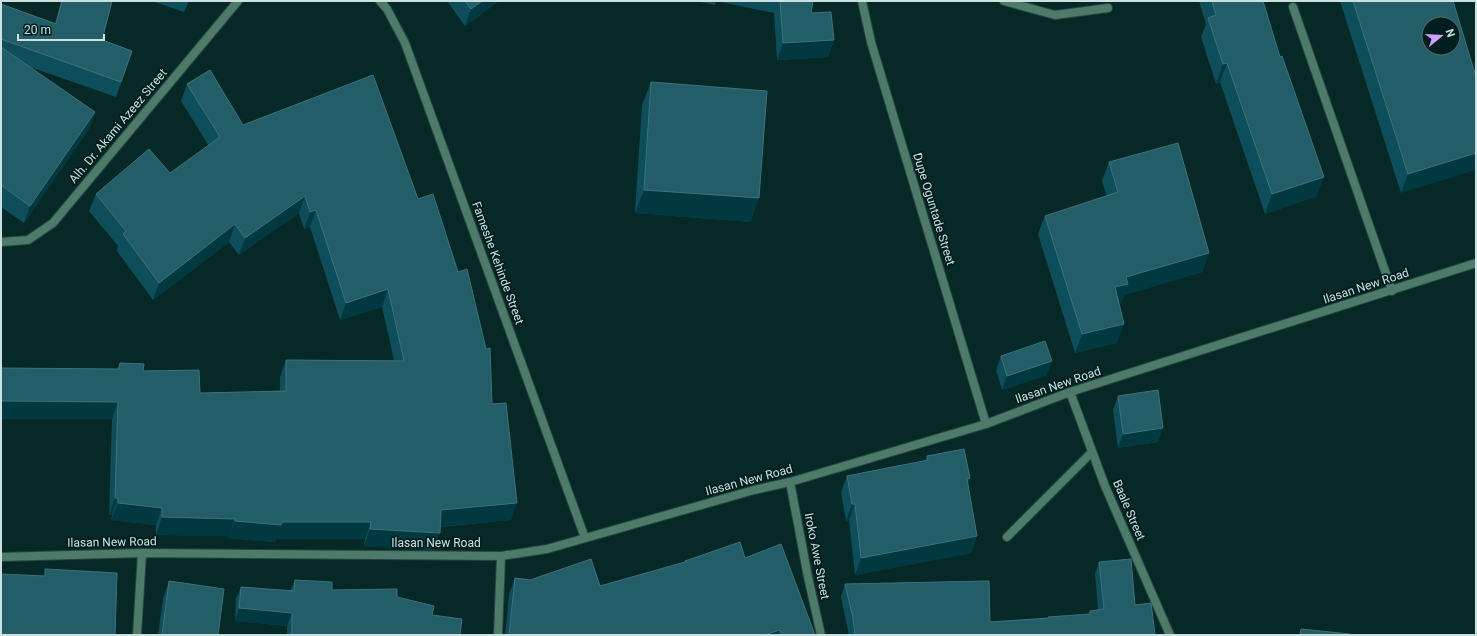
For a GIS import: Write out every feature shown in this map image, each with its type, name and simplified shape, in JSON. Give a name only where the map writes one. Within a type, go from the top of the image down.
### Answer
[{"type":"street","name":"Alh. Dr. Akami Azeez Street","points":[[1,242],[28,240],[53,223],[238,1]]},
{"type":"street","name":"Fameshe Kehinde Street","points":[[380,1],[387,10],[405,43],[585,538]]},
{"type":"street","name":"Dupe Oguntade Street","points":[[862,1],[871,42],[986,424]]},
{"type":"street","points":[[1004,1],[1055,15],[1108,8]]},
{"type":"street","points":[[1293,6],[1392,291]]},
{"type":"street","name":"Ilasan New Road","points":[[1,557],[142,553],[500,556],[547,549],[754,490],[790,482],[986,424],[1070,392],[1392,291],[1476,263]]},
{"type":"street","name":"Baale Street","points":[[1070,392],[1105,486],[1170,635]]},
{"type":"street","points":[[1007,537],[1092,452]]},
{"type":"street","name":"Iroko Awe Street","points":[[790,482],[820,635]]},
{"type":"street","points":[[137,635],[142,553]]},
{"type":"street","points":[[498,635],[500,556]]},
{"type":"building","points":[[62,1],[112,1],[102,40],[132,51],[121,82],[1,39],[1,4],[56,24]]},
{"type":"building","points":[[465,1],[482,1],[471,9]]},
{"type":"building","points":[[780,1],[813,1],[811,13],[831,12],[834,40],[783,43]]},
{"type":"building","points":[[1212,1],[1263,1],[1280,57],[1282,56],[1324,177],[1272,194],[1227,63],[1223,64],[1208,18],[1216,15]]},
{"type":"building","points":[[1353,1],[1453,1],[1458,16],[1421,16],[1421,56],[1461,56],[1461,27],[1476,77],[1476,153],[1408,174]]},
{"type":"building","points":[[1,47],[95,112],[30,206],[1,185]]},
{"type":"building","points":[[210,70],[243,125],[373,75],[418,199],[433,194],[458,272],[467,269],[486,349],[490,348],[492,404],[506,403],[517,503],[441,510],[440,533],[370,529],[371,522],[282,522],[281,525],[235,521],[235,519],[162,517],[162,508],[118,503],[118,498],[115,498],[118,402],[1,401],[1,368],[119,369],[120,363],[144,364],[143,371],[199,370],[200,393],[286,391],[286,360],[404,361],[388,289],[346,303],[316,210],[310,212],[305,196],[245,238],[235,224],[159,283],[123,234],[126,231],[96,194],[149,149],[170,173],[220,137],[187,84]]},
{"type":"building","points":[[651,82],[767,91],[759,198],[644,190]]},
{"type":"building","points":[[1178,143],[1209,253],[1126,277],[1128,284],[1115,287],[1124,324],[1082,334],[1045,216],[1118,192],[1109,162]]},
{"type":"building","points":[[1045,341],[1052,361],[1007,376],[1001,356]]},
{"type":"building","points":[[1158,390],[1163,428],[1123,434],[1118,396]]},
{"type":"building","points":[[964,449],[970,478],[967,479],[977,536],[861,558],[855,504],[852,504],[847,476],[928,460],[927,456]]},
{"type":"building","points":[[740,542],[745,558],[781,544],[815,635],[782,635],[780,630],[764,635],[509,635],[515,578],[530,580],[591,559],[600,586],[685,562]]},
{"type":"building","points":[[1131,559],[1135,605],[1151,603],[1155,634],[855,635],[853,618],[845,584],[989,581],[990,622],[1049,618],[1048,617],[1090,614],[1090,611],[1104,609],[1099,562]]},
{"type":"building","points":[[45,569],[117,573],[115,635],[1,635],[1,574],[45,576]]},
{"type":"building","points":[[295,580],[332,582],[332,590],[397,589],[397,597],[434,606],[432,615],[462,619],[460,635],[292,635],[292,613],[239,608],[241,587],[294,591]]},
{"type":"building","points":[[169,581],[224,589],[218,635],[162,635]]},
{"type":"building","points":[[1301,629],[1350,634],[1350,635],[1300,635]]}]
